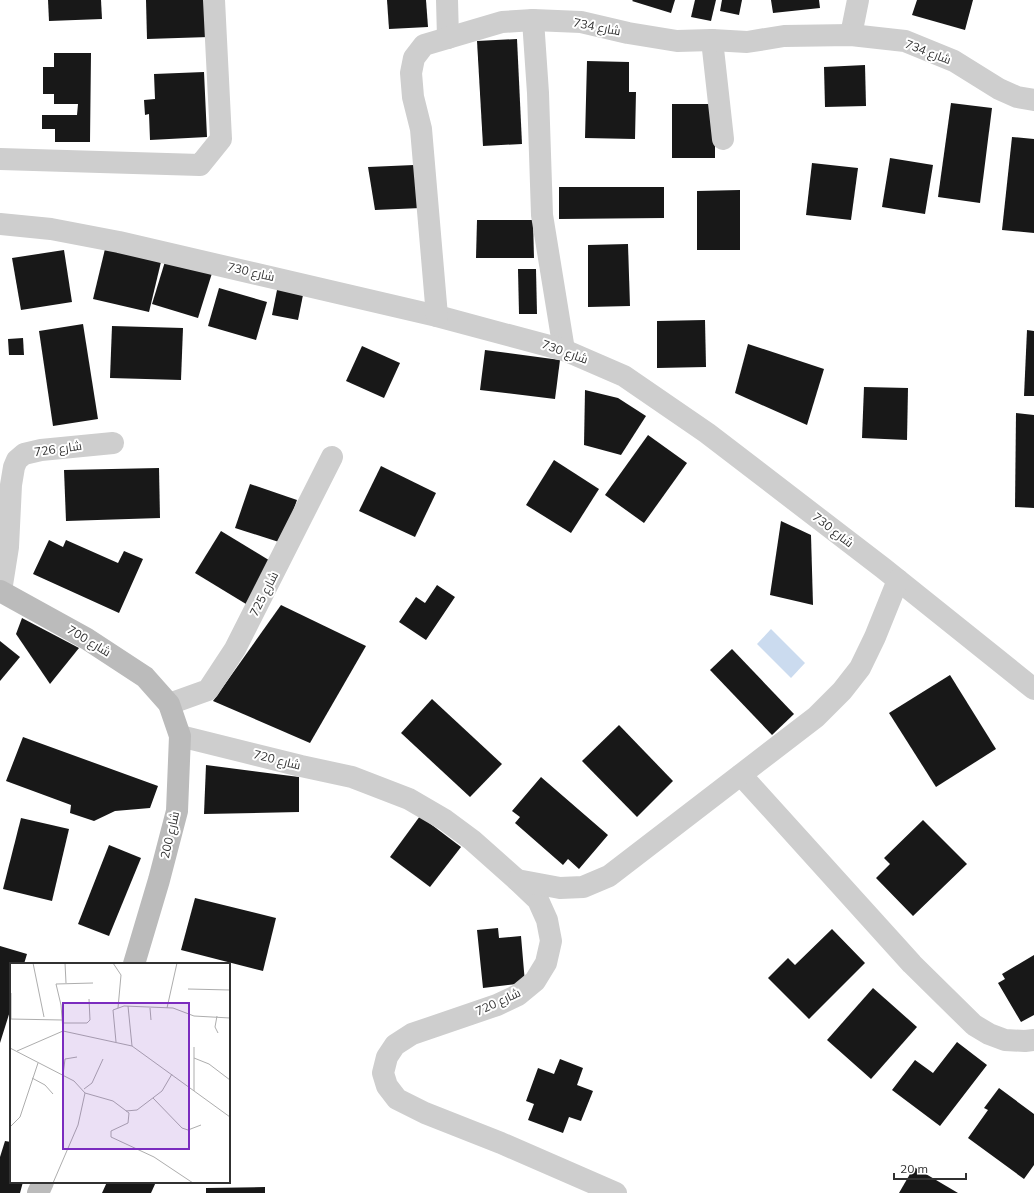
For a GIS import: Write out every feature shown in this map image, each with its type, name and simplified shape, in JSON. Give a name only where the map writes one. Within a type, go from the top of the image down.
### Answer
[{"type":"main road","name":"شارع 700","points":[[0,591],[87,639],[145,677],[169,704]]},
{"type":"main road","name":"شارع 200","points":[[134,963],[159,880],[177,810],[180,736],[169,704]]},
{"type":"main road","points":[[38,1193],[42,1183]]},
{"type":"street","points":[[0,159],[200,165],[221,138],[214,0]]},
{"type":"street","points":[[447,0],[448,38]]},
{"type":"street","points":[[851,35],[858,0]]},
{"type":"street","points":[[533,20],[538,93],[542,215],[564,350]]},
{"type":"street","name":"شارع 734","points":[[437,316],[421,129],[413,97],[411,73],[414,58],[424,45],[502,22],[533,20],[581,22],[628,33],[677,41],[712,40],[747,42],[784,36],[851,35],[905,41],[954,61],[999,89],[1017,97],[1034,100]]},
{"type":"street","points":[[712,40],[723,139]]},
{"type":"street","name":"شارع 730","points":[[0,224],[51,229],[120,242],[437,316],[564,350],[624,376],[707,433],[898,580],[1034,689]]},
{"type":"street","name":"شارع 726","points":[[0,591],[8,547],[11,485],[14,467],[17,460],[24,454],[41,450],[113,443]]},
{"type":"street","name":"شارع 725","points":[[169,704],[208,690],[236,649],[332,457]]},
{"type":"street","points":[[517,880],[560,888],[584,887],[609,876],[816,717],[847,685],[860,668],[875,637],[898,580]]},
{"type":"street","name":"شارع 720","points":[[180,736],[352,777],[409,798],[445,820],[472,840],[538,900],[547,920],[551,941],[546,963],[535,981],[518,995],[458,1020],[412,1034],[395,1045],[387,1057],[383,1073],[387,1086],[397,1099],[425,1113],[501,1143],[616,1193]]},
{"type":"street","points":[[741,775],[912,964],[974,1025],[989,1034],[1005,1040],[1034,1040]]},
{"type":"water","points":[[771,629],[805,663],[791,678],[757,644]]},
{"type":"building","points":[[48,0],[101,0],[102,19],[49,21]]},
{"type":"building","points":[[146,0],[207,0],[209,37],[147,39]]},
{"type":"building","points":[[387,0],[426,0],[428,27],[389,29]]},
{"type":"building","points":[[675,0],[671,13],[632,1]]},
{"type":"building","points":[[695,0],[716,0],[711,21],[691,17]]},
{"type":"building","points":[[722,0],[742,0],[739,15],[720,11]]},
{"type":"building","points":[[771,0],[819,0],[820,8],[773,13]]},
{"type":"building","points":[[917,0],[973,0],[965,30],[912,15]]},
{"type":"building","points":[[517,39],[522,144],[483,146],[477,41]]},
{"type":"building","points":[[54,53],[91,53],[90,142],[55,142],[55,129],[42,129],[42,115],[77,115],[78,104],[54,104],[54,94],[43,94],[43,67],[54,67]]},
{"type":"building","points":[[587,61],[629,62],[629,92],[636,92],[635,139],[585,138]]},
{"type":"building","points":[[865,65],[866,106],[825,107],[824,67]]},
{"type":"building","points":[[204,72],[207,137],[150,140],[149,114],[145,115],[144,100],[155,99],[154,74]]},
{"type":"building","points":[[951,103],[992,108],[980,203],[938,197]]},
{"type":"building","points":[[672,104],[715,104],[715,158],[672,158]]},
{"type":"building","points":[[1012,137],[1034,139],[1034,233],[1002,230]]},
{"type":"building","points":[[890,158],[933,165],[925,214],[882,207]]},
{"type":"building","points":[[812,163],[858,168],[851,220],[806,215]]},
{"type":"building","points":[[414,165],[421,208],[375,210],[368,167]]},
{"type":"building","points":[[559,187],[664,187],[664,218],[559,219]]},
{"type":"building","points":[[740,190],[740,250],[697,250],[697,191]]},
{"type":"building","points":[[477,220],[533,220],[534,258],[476,258]]},
{"type":"building","points":[[628,244],[630,306],[588,307],[588,245]]},
{"type":"building","points":[[105,249],[161,262],[149,312],[93,299]]},
{"type":"building","points":[[64,250],[72,302],[21,310],[12,258]]},
{"type":"building","points":[[167,255],[213,270],[198,318],[152,304]]},
{"type":"building","points":[[518,269],[536,269],[537,314],[519,314]]},
{"type":"building","points":[[278,285],[304,290],[298,320],[272,315]]},
{"type":"building","points":[[219,288],[267,302],[256,340],[208,326]]},
{"type":"building","points":[[705,320],[706,367],[657,368],[657,321]]},
{"type":"building","points":[[83,324],[98,419],[53,426],[39,331]]},
{"type":"building","points":[[112,326],[183,328],[181,380],[110,378]]},
{"type":"building","points":[[1027,330],[1034,331],[1034,396],[1024,396]]},
{"type":"building","points":[[23,338],[24,355],[9,355],[8,339]]},
{"type":"building","points":[[748,344],[824,369],[807,425],[735,393]]},
{"type":"building","points":[[362,346],[400,363],[384,398],[346,381]]},
{"type":"building","points":[[485,350],[560,360],[555,399],[480,390]]},
{"type":"building","points":[[864,387],[908,388],[907,440],[862,438]]},
{"type":"building","points":[[585,390],[618,398],[646,416],[621,455],[584,445]]},
{"type":"building","points":[[1016,413],[1034,415],[1034,508],[1015,507]]},
{"type":"building","points":[[648,435],[687,463],[644,523],[605,495]]},
{"type":"building","points":[[554,460],[599,489],[571,533],[526,505]]},
{"type":"building","points":[[381,466],[436,493],[415,537],[359,511]]},
{"type":"building","points":[[159,468],[160,518],[66,521],[64,470]]},
{"type":"building","points":[[250,484],[297,500],[282,543],[235,528]]},
{"type":"building","points":[[781,521],[811,535],[813,605],[770,595]]},
{"type":"building","points":[[221,531],[272,562],[246,604],[195,573]]},
{"type":"building","points":[[49,540],[63,547],[66,540],[118,563],[124,551],[143,559],[119,613],[33,574]]},
{"type":"building","points":[[437,585],[455,597],[426,640],[399,622],[416,597],[425,603]]},
{"type":"building","points":[[281,605],[366,646],[310,743],[213,701]]},
{"type":"building","points":[[22,618],[79,648],[50,684],[16,634]]},
{"type":"building","points":[[0,641],[20,657],[0,681]]},
{"type":"building","points":[[732,649],[794,714],[772,735],[710,670]]},
{"type":"building","points":[[950,675],[996,749],[936,787],[889,713]]},
{"type":"building","points":[[432,699],[502,764],[470,797],[401,733]]},
{"type":"building","points":[[619,725],[673,781],[637,817],[582,761]]},
{"type":"building","points":[[23,737],[158,786],[150,808],[115,811],[94,821],[70,813],[71,805],[6,781]]},
{"type":"building","points":[[206,765],[299,777],[299,812],[204,814]]},
{"type":"building","points":[[541,777],[608,835],[579,869],[568,859],[563,865],[515,823],[520,817],[512,811]]},
{"type":"building","points":[[420,816],[461,847],[430,887],[390,857]]},
{"type":"building","points":[[21,818],[69,829],[52,901],[3,889]]},
{"type":"building","points":[[923,820],[967,864],[913,916],[876,878],[890,864],[884,858]]},
{"type":"building","points":[[109,845],[141,858],[109,936],[78,924]]},
{"type":"building","points":[[195,898],[276,918],[263,971],[181,950]]},
{"type":"building","points":[[498,928],[499,938],[521,936],[525,983],[483,988],[477,930]]},
{"type":"building","points":[[832,929],[865,963],[809,1019],[768,978],[788,958],[795,965]]},
{"type":"building","points":[[0,946],[27,954],[24,963],[10,963],[10,1011],[0,1043]]},
{"type":"building","points":[[1034,955],[1034,1015],[1021,1022],[998,983],[1005,979],[1002,974]]},
{"type":"building","points":[[873,988],[917,1027],[871,1079],[827,1040]]},
{"type":"building","points":[[957,1042],[987,1065],[940,1126],[892,1090],[915,1060],[933,1073]]},
{"type":"building","points":[[560,1059],[583,1068],[577,1085],[593,1091],[581,1121],[569,1117],[563,1133],[528,1120],[534,1104],[526,1101],[538,1068],[554,1074]]},
{"type":"building","points":[[999,1088],[1034,1114],[1034,1165],[1024,1179],[968,1138],[988,1110],[984,1108]]},
{"type":"building","points":[[5,1141],[10,1142],[10,1183],[23,1183],[20,1193],[0,1193],[0,1157]]},
{"type":"building","points":[[914,1167],[958,1193],[899,1193]]},
{"type":"building","points":[[107,1183],[156,1183],[151,1193],[102,1193]]},
{"type":"building","points":[[265,1187],[265,1193],[206,1193],[206,1188]]}]
